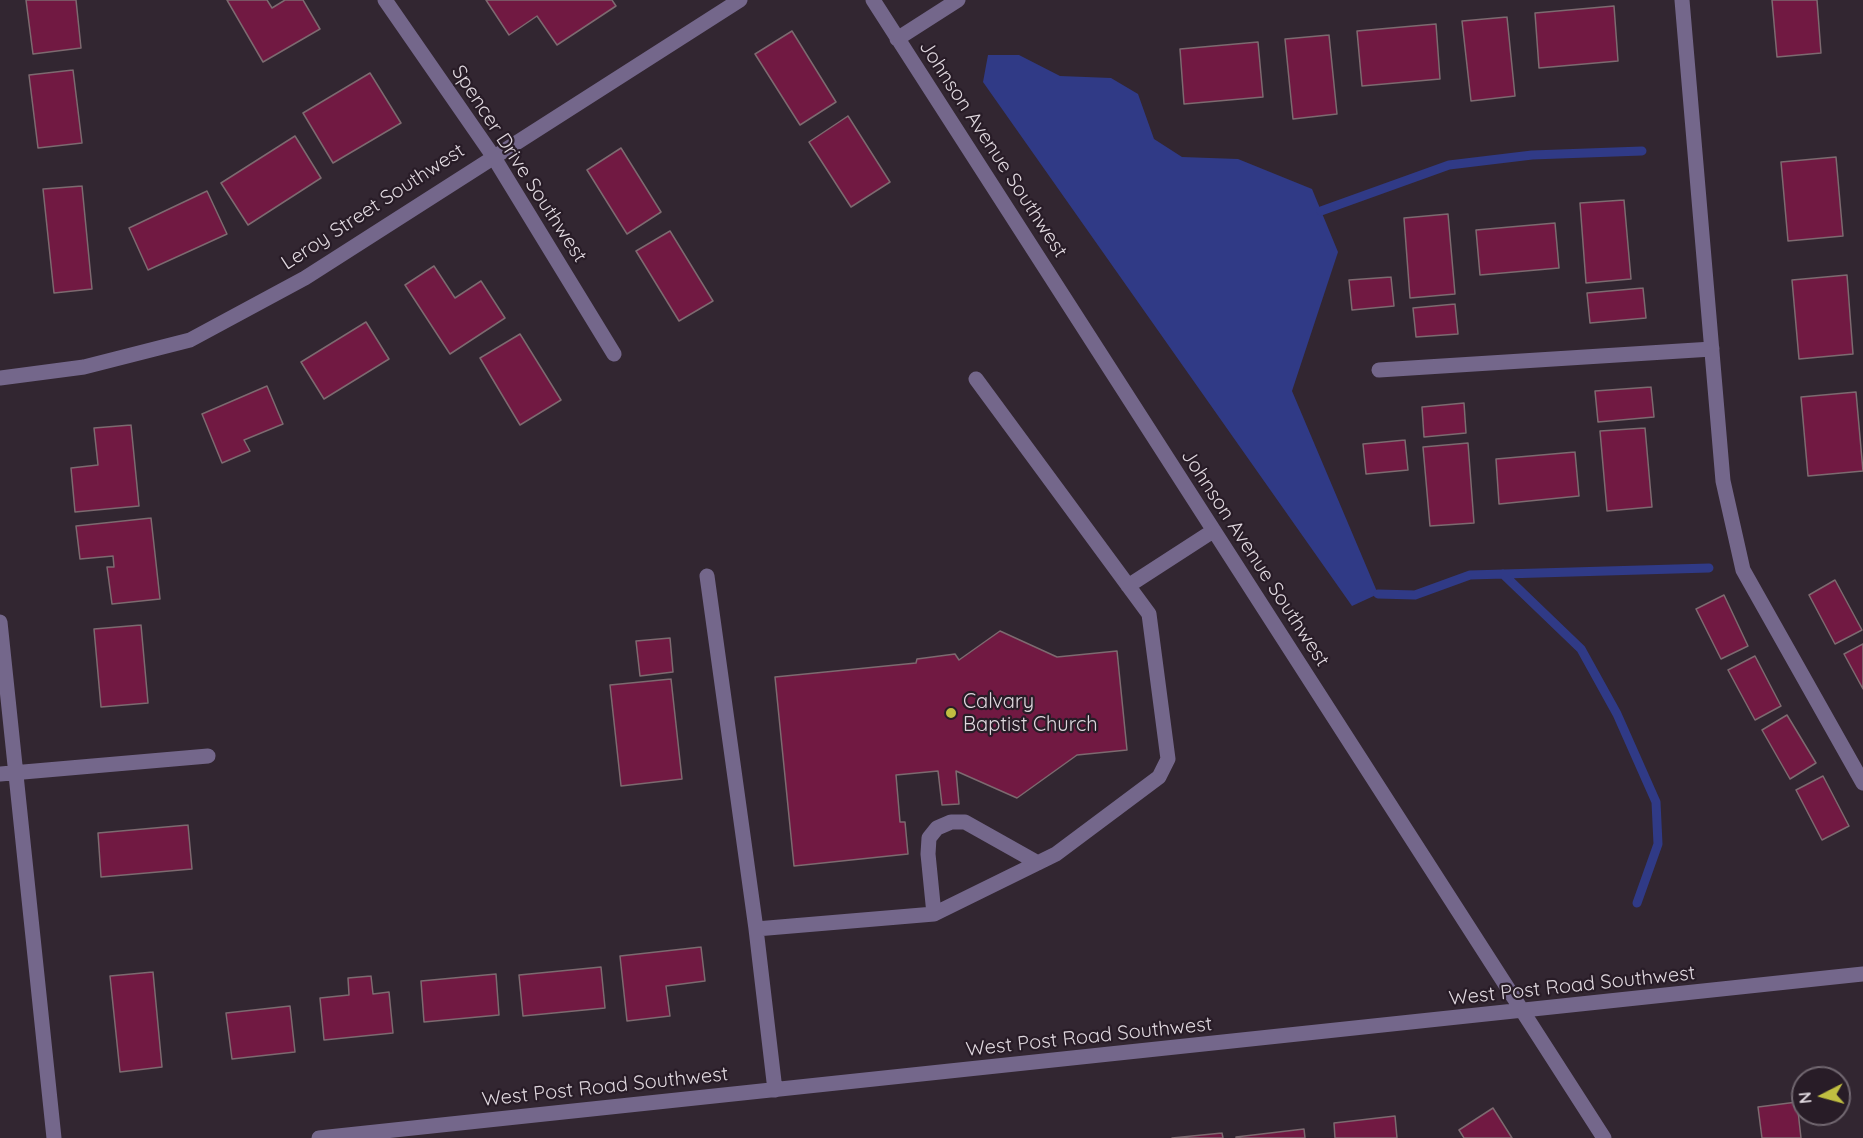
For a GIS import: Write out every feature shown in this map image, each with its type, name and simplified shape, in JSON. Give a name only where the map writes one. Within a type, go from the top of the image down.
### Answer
[{"type":"street","name":"Spencer Drive Southwest","points":[[385,0],[493,156],[614,354]]},
{"type":"street","name":"Leroy Street Southwest","points":[[0,378],[84,367],[190,340],[305,278],[740,0]]},
{"type":"street","name":"Johnson Avenue Southwest","points":[[873,0],[1605,1138]]},
{"type":"street","points":[[897,39],[958,0]]},
{"type":"street","points":[[1682,0],[1722,481],[1743,570],[1863,783]]},
{"type":"street","points":[[1380,370],[1712,349]]},
{"type":"street","points":[[756,929],[934,914],[1056,854],[1160,777],[1168,759],[1149,614],[976,379]]},
{"type":"street","points":[[1128,586],[1213,531]]},
{"type":"street","points":[[707,576],[756,929],[775,1090]]},
{"type":"street","points":[[0,622],[8,774],[54,1138]]},
{"type":"street","points":[[8,774],[208,756]]},
{"type":"street","points":[[934,914],[928,854],[929,838],[937,828],[951,822],[965,822],[1038,863]]},
{"type":"street","name":"West Post Road Southwest","points":[[319,1138],[1863,974]]},
{"type":"shaded area","points":[[988,55],[1019,55],[1060,76],[1111,78],[1138,94],[1154,139],[1182,157],[1238,159],[1312,189],[1338,252],[1292,391],[1378,594],[1352,606],[983,82]]},
{"type":"building","points":[[26,0],[76,0],[81,48],[33,54]]},
{"type":"building","points":[[227,0],[267,0],[272,8],[285,0],[303,0],[320,29],[263,62]]},
{"type":"building","points":[[486,0],[612,0],[616,6],[557,45],[537,16],[509,35]]},
{"type":"building","points":[[1772,0],[1817,0],[1821,53],[1777,57]]},
{"type":"building","points":[[1614,6],[1618,61],[1539,68],[1535,13]]},
{"type":"building","points":[[1507,17],[1515,96],[1471,101],[1462,21]]},
{"type":"building","points":[[1436,24],[1440,79],[1362,86],[1357,31]]},
{"type":"building","points":[[792,31],[836,102],[800,125],[755,54]]},
{"type":"building","points":[[1329,35],[1337,114],[1293,119],[1285,39]]},
{"type":"building","points":[[1258,42],[1263,97],[1184,104],[1180,49]]},
{"type":"building","points":[[73,70],[82,143],[38,148],[29,75]]},
{"type":"building","points":[[370,73],[401,123],[333,163],[303,113]]},
{"type":"building","points":[[848,116],[890,182],[851,207],[809,142]]},
{"type":"building","points":[[295,136],[321,178],[248,225],[221,183]]},
{"type":"building","points":[[621,148],[661,212],[627,234],[587,170]]},
{"type":"building","points":[[1836,157],[1843,236],[1788,241],[1781,162]]},
{"type":"building","points":[[82,186],[92,289],[54,293],[43,189]]},
{"type":"building","points":[[207,191],[227,234],[148,270],[129,228]]},
{"type":"building","points":[[1624,200],[1631,279],[1586,283],[1580,203]]},
{"type":"building","points":[[1448,214],[1455,294],[1410,298],[1404,218]]},
{"type":"building","points":[[1555,223],[1559,268],[1480,275],[1476,230]]},
{"type":"building","points":[[670,231],[713,301],[679,321],[636,251]]},
{"type":"building","points":[[434,266],[455,298],[481,281],[505,318],[450,354],[405,285]]},
{"type":"building","points":[[1847,275],[1853,354],[1799,359],[1792,280]]},
{"type":"building","points":[[1391,277],[1394,306],[1352,310],[1349,280]]},
{"type":"building","points":[[1643,288],[1646,318],[1590,323],[1587,293]]},
{"type":"building","points":[[1455,304],[1458,334],[1416,337],[1413,308]]},
{"type":"building","points":[[366,322],[389,359],[324,399],[301,362]]},
{"type":"building","points":[[520,334],[561,400],[520,425],[480,358]]},
{"type":"building","points":[[267,386],[283,424],[244,440],[250,451],[222,463],[202,414]]},
{"type":"building","points":[[1651,387],[1654,417],[1598,422],[1595,391]]},
{"type":"building","points":[[1856,392],[1863,471],[1808,476],[1801,397]]},
{"type":"building","points":[[1464,403],[1466,433],[1424,437],[1422,407]]},
{"type":"building","points":[[131,425],[139,506],[75,512],[71,468],[98,465],[94,428]]},
{"type":"building","points":[[1645,428],[1652,507],[1607,511],[1600,431]]},
{"type":"building","points":[[1405,440],[1408,470],[1366,474],[1363,444]]},
{"type":"building","points":[[1468,443],[1474,523],[1430,526],[1423,447]]},
{"type":"building","points":[[1575,452],[1579,496],[1499,504],[1496,459]]},
{"type":"building","points":[[151,518],[160,599],[112,604],[107,567],[114,567],[113,556],[80,559],[76,526]]},
{"type":"building","points":[[1835,580],[1862,630],[1835,644],[1809,595]]},
{"type":"building","points":[[1724,595],[1748,646],[1721,659],[1696,609]]},
{"type":"building","points":[[141,625],[148,703],[101,707],[94,629]]},
{"type":"building","name":"Calvary Baptist Church","points":[[1000,631],[1057,657],[1117,651],[1127,750],[1077,755],[1017,798],[956,771],[959,804],[942,805],[938,771],[896,775],[900,822],[905,822],[908,854],[794,866],[775,677],[916,663],[917,659],[955,654],[959,660]]},
{"type":"building","points":[[670,638],[673,672],[640,676],[636,641]]},
{"type":"building","points":[[1863,644],[1863,689],[1844,654]]},
{"type":"building","points":[[1755,656],[1781,706],[1755,720],[1728,670]]},
{"type":"building","points":[[671,679],[682,779],[621,786],[610,685]]},
{"type":"building","points":[[1787,715],[1816,763],[1790,779],[1762,730]]},
{"type":"building","points":[[1823,776],[1849,826],[1822,840],[1796,790]]},
{"type":"building","points":[[188,825],[192,869],[101,877],[98,833]]},
{"type":"building","points":[[701,947],[705,981],[666,986],[670,1016],[627,1021],[620,956]]},
{"type":"building","points":[[601,967],[605,1008],[523,1016],[519,975]]},
{"type":"building","points":[[153,972],[162,1067],[120,1072],[110,976]]},
{"type":"building","points":[[496,974],[499,1015],[424,1022],[421,981]]},
{"type":"building","points":[[371,976],[373,994],[389,992],[393,1033],[324,1040],[320,998],[349,995],[348,978]]},
{"type":"building","points":[[290,1006],[295,1052],[232,1059],[226,1013]]},
{"type":"building","points":[[1791,1103],[1791,1126],[1800,1126],[1801,1138],[1762,1138],[1758,1107]]},
{"type":"building","points":[[1493,1108],[1512,1138],[1464,1138],[1459,1130]]},
{"type":"building","points":[[1395,1116],[1397,1138],[1335,1138],[1334,1123]]},
{"type":"building","points":[[1304,1129],[1305,1138],[1236,1138],[1236,1137]]},
{"type":"building","points":[[1222,1133],[1223,1138],[1172,1138]]},
{"type":"waterway","points":[[1321,211],[1449,165],[1532,155],[1642,151]]},
{"type":"waterway","points":[[1378,594],[1415,595],[1470,575],[1709,568]]},
{"type":"waterway","points":[[1503,574],[1581,649],[1617,714],[1656,802],[1658,844],[1637,903]]},
{"type":"place","name":"Calvary Baptist Church","points":[[951,713]]}]
